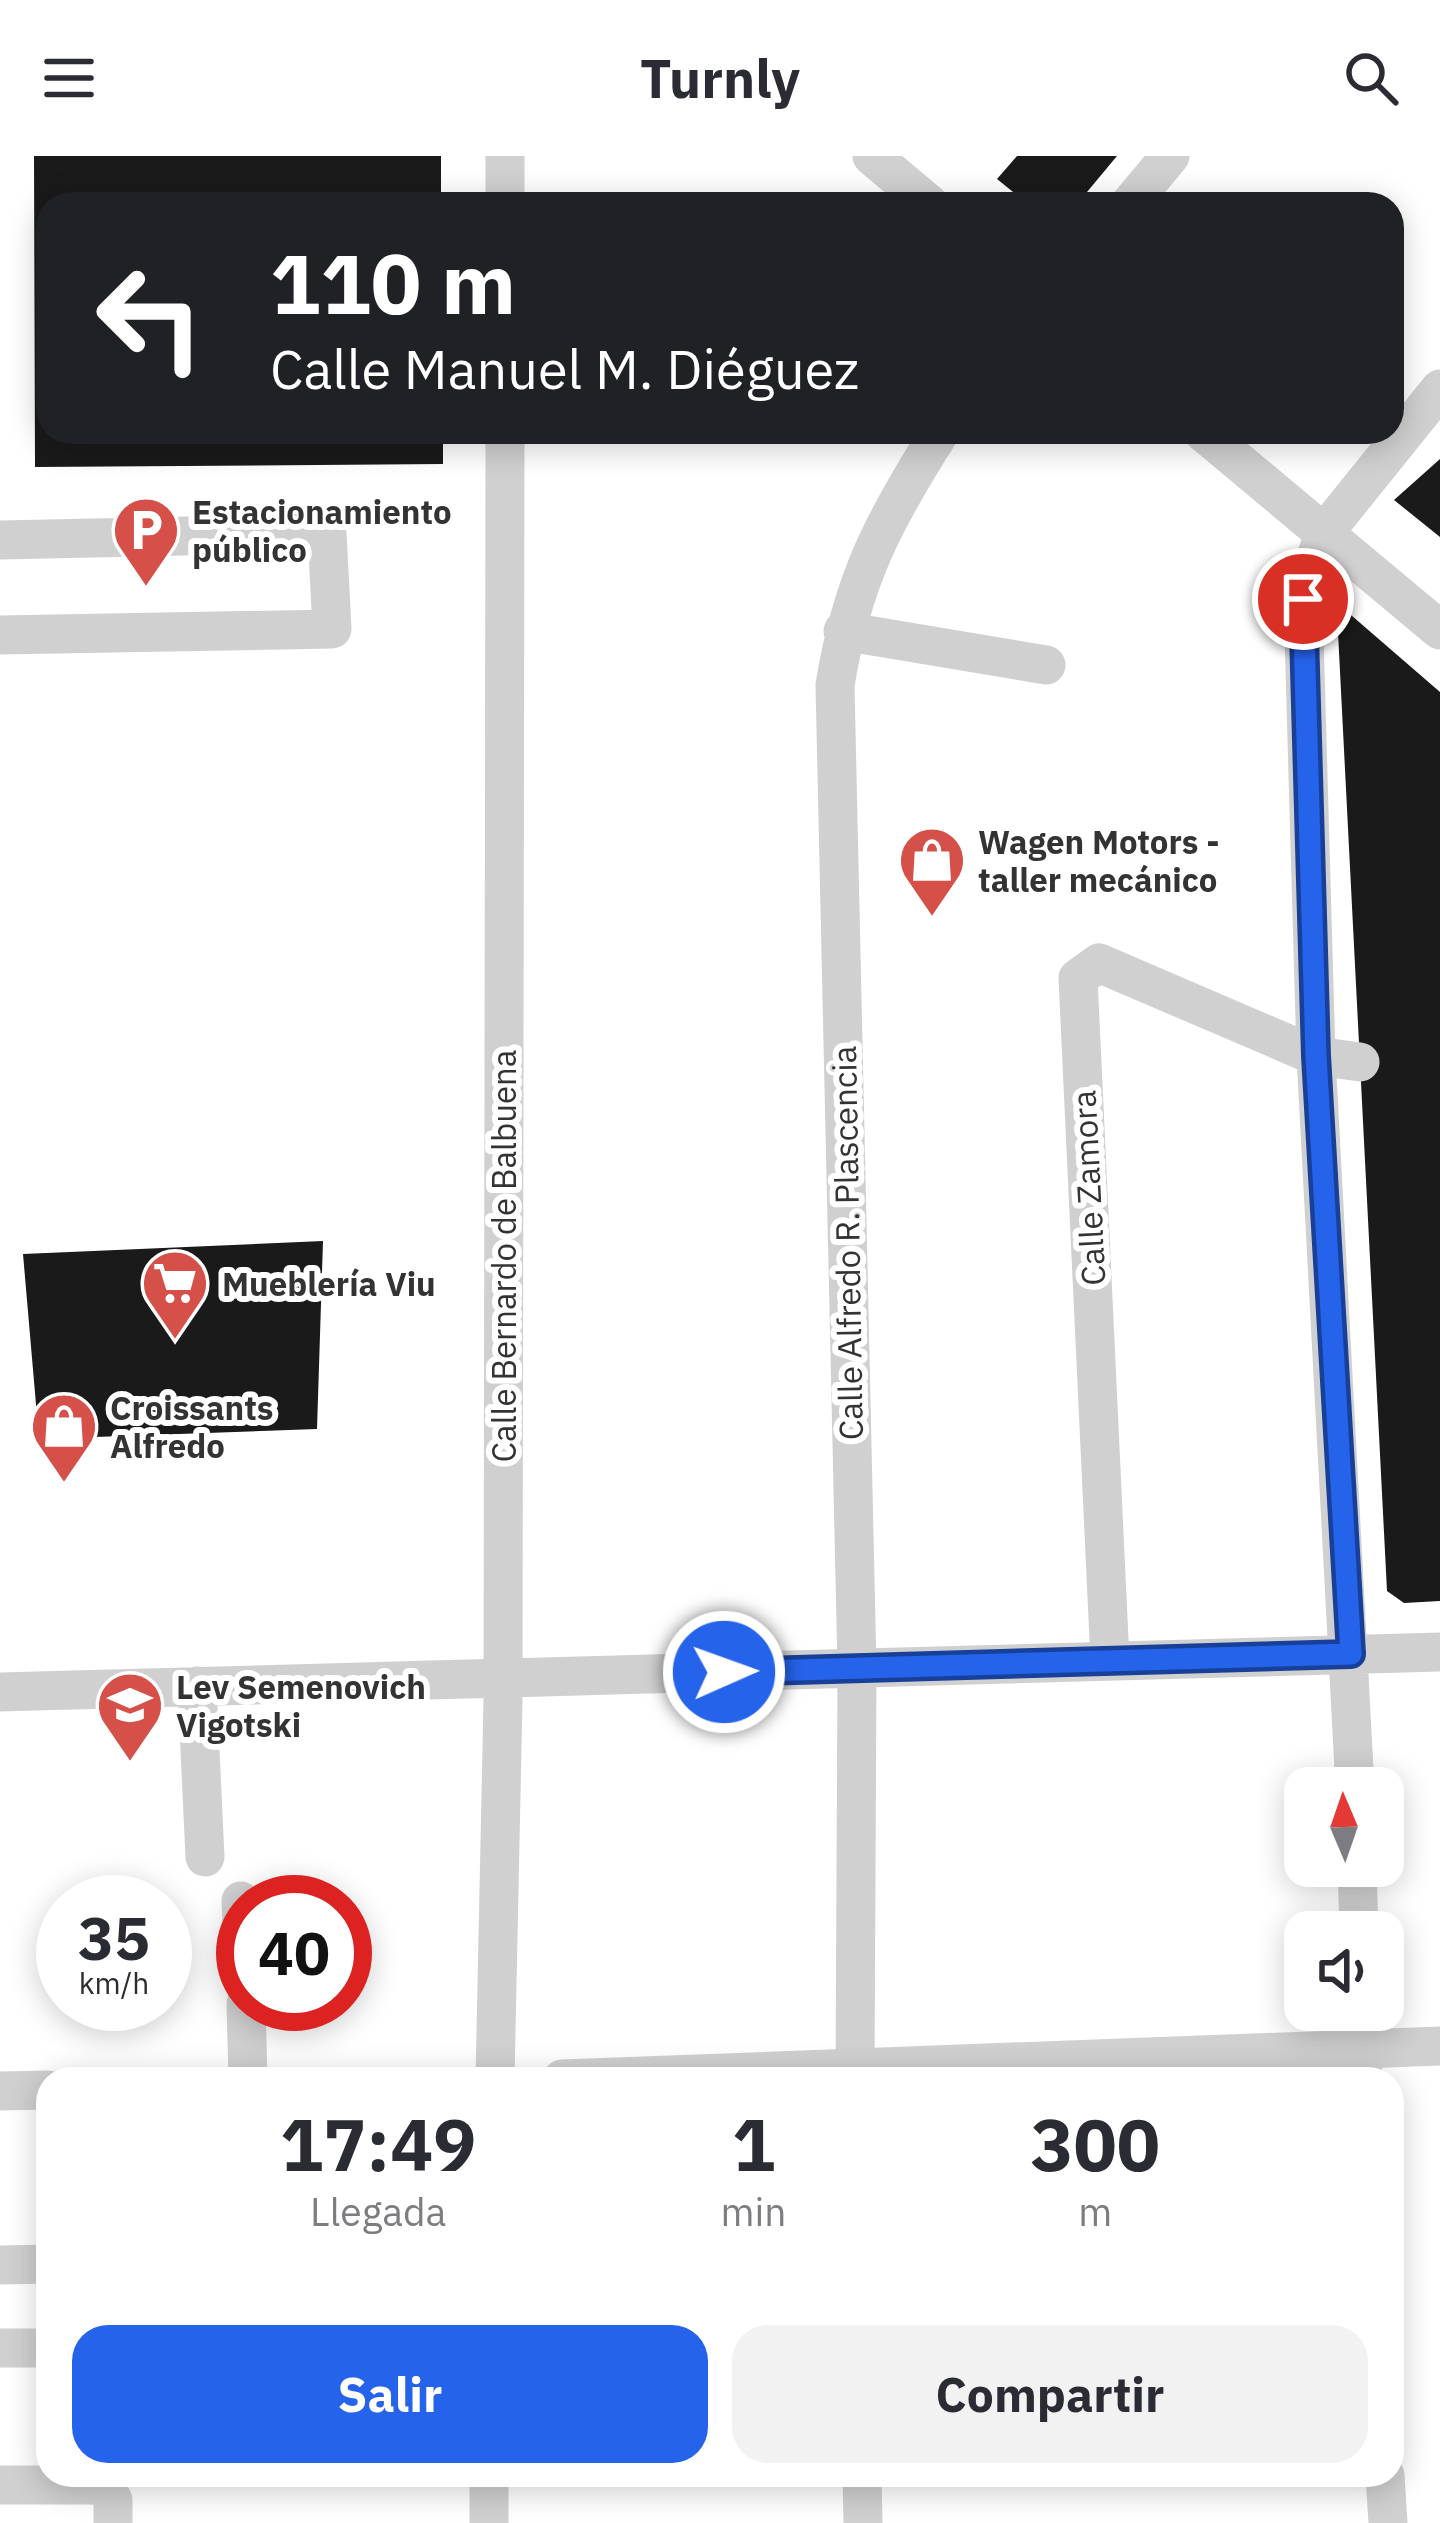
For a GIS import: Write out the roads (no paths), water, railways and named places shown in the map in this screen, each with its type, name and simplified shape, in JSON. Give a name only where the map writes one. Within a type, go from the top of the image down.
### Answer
[{"type":"street","points":[[505,156],[505,192]]},
{"type":"street","points":[[872,156],[915,192]]},
{"type":"street","points":[[1140,192],[1170,156]]},
{"type":"street","points":[[1404,434],[1440,389]]},
{"type":"street","name":"Calle Bernardo de Balbuena","points":[[495,2067],[503,1678],[505,444]]},
{"type":"street","name":"Calle Alfredo R. Plascencia","points":[[855,2067],[856,1668],[835,685],[843,631],[866,557],[933,444]]},
{"type":"street","points":[[1217,444],[1440,630]]},
{"type":"street","points":[[1354,1767],[1316,1056],[1303,599],[1324,533],[1396,444]]},
{"type":"street","points":[[0,540],[327,533],[332,629],[0,635]]},
{"type":"street","points":[[843,631],[1046,665]]},
{"type":"street","name":"Calle Zamora","points":[[1110,1661],[1078,978],[1099,963],[1316,1056]]},
{"type":"street","points":[[1316,1056],[1360,1062]]},
{"type":"street","points":[[0,1692],[1440,1652]]},
{"type":"street","points":[[197,1686],[205,1857]]},
{"type":"street","points":[[247,2031],[248,2067]]},
{"type":"street","points":[[964,2067],[1362,2045],[1440,2046]]},
{"type":"street","points":[[0,2091],[36,2090]]},
{"type":"street","points":[[0,2265],[36,2264]]},
{"type":"street","points":[[0,2348],[36,2348]]},
{"type":"street","points":[[0,2485],[36,2485]]},
{"type":"street","points":[[105,2487],[113,2500],[113,2523]]},
{"type":"street","points":[[489,2523],[490,2487]]},
{"type":"street","points":[[862,2487],[863,2523]]},
{"type":"street","points":[[1386,2487],[1388,2523]]},
{"type":"place","name":"Estacionamiento público","points":[[146,589]]},
{"type":"place","name":"Wagen Motors - taller mecánico","points":[[932,919]]},
{"type":"place","name":"Mueblería Viu","points":[[175,1342]]},
{"type":"place","name":"Croissants Alfredo","points":[[64,1485]]},
{"type":"place","name":"Lev Semenovich Vigotski","points":[[130,1764]]}]
